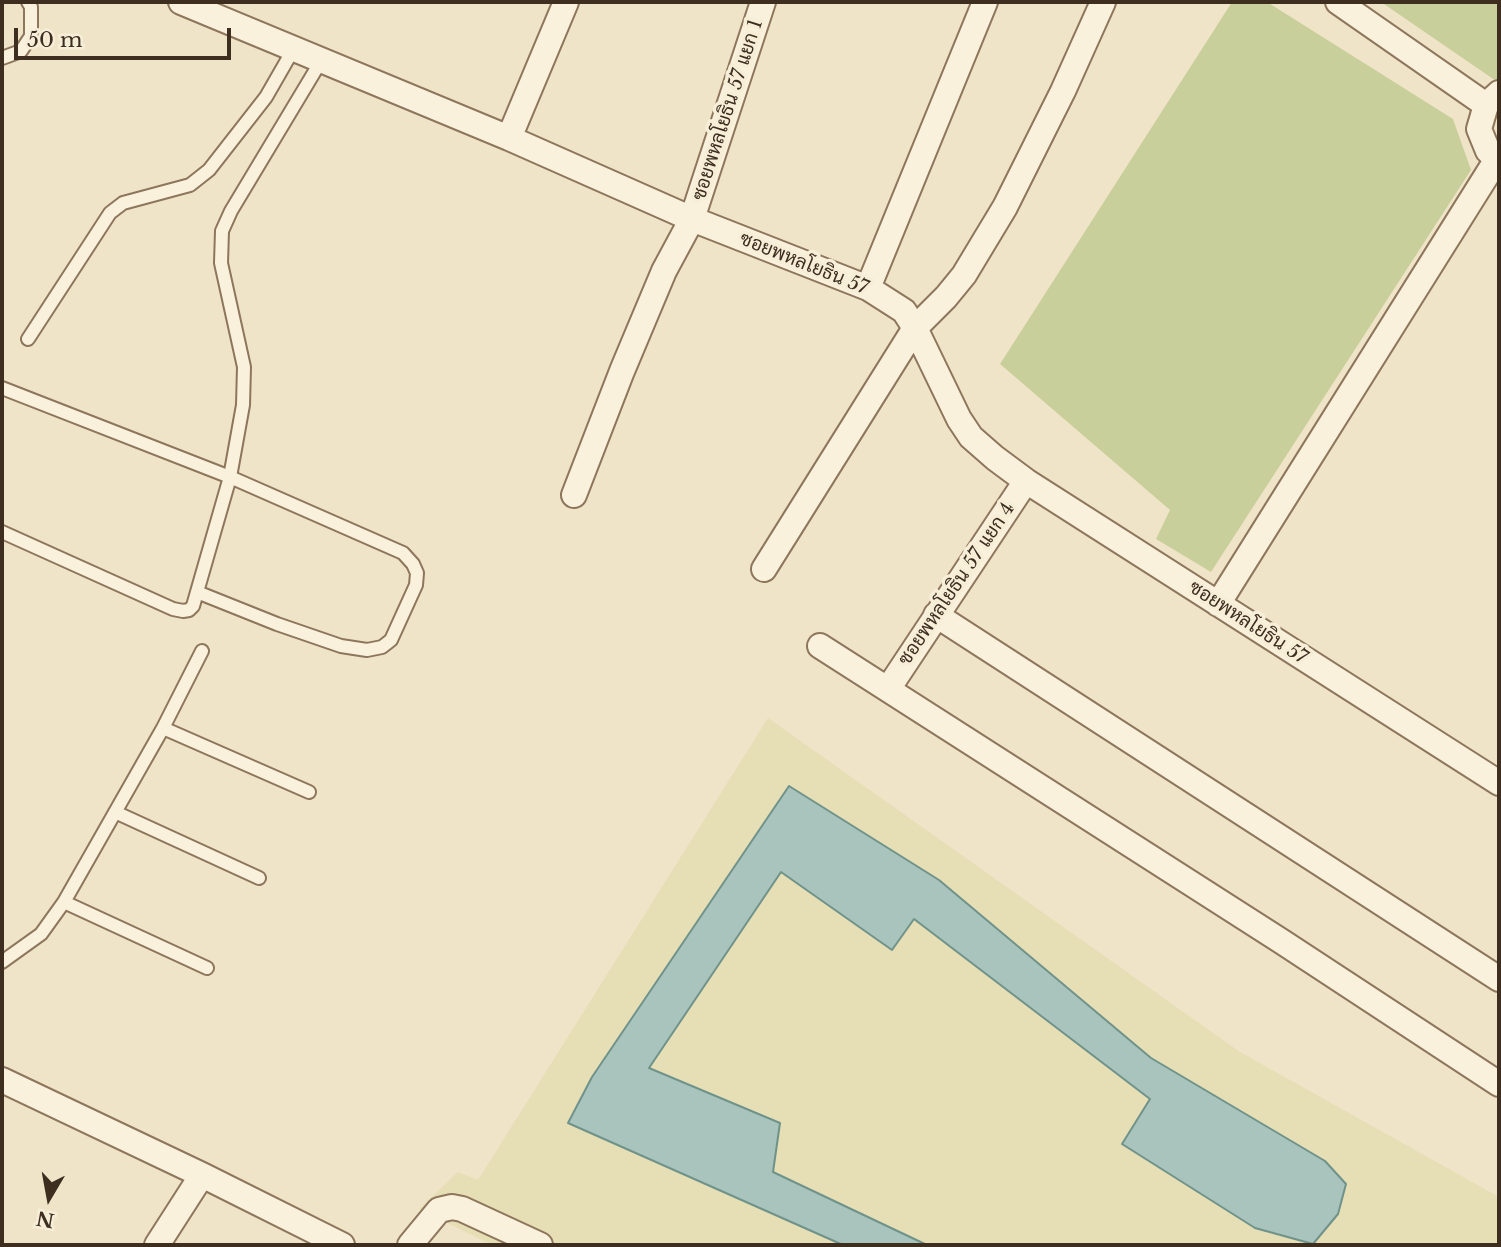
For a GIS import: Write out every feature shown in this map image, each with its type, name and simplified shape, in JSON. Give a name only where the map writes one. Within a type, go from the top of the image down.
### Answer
[{"type":"street","name":"ซอยพหลโยธิน 57","points":[[181,2],[509,138],[692,219],[868,288],[904,311],[959,419],[971,437],[995,458],[1026,481],[1499,783]]},
{"type":"street","points":[[509,138],[566,2]]},
{"type":"street","name":"ซอยพหลโยธิน 57 แยก 1","points":[[575,495],[622,371],[664,271],[692,219],[764,2]]},
{"type":"street","points":[[868,288],[985,2]]},
{"type":"street","points":[[764,569],[915,328],[964,275],[1005,207],[1063,91],[1103,2]]},
{"type":"street","points":[[1218,604],[1498,160],[1488,151],[1479,128],[1493,99],[1338,2]]},
{"type":"street","name":"ซอยพหลโยธิน 57 แยก 4","points":[[888,688],[1026,481]]},
{"type":"street","points":[[936,615],[1499,979]]},
{"type":"street","points":[[820,646],[1499,1084]]},
{"type":"street","points":[[2,1080],[342,1245]]},
{"type":"street","points":[[157,1245],[202,1175]]},
{"type":"street","points":[[410,1245],[439,1210],[452,1207],[462,1209],[540,1245]]},
{"type":"lane","points":[[2,58],[21,51],[31,36],[32,7],[28,2]]},
{"type":"lane","points":[[28,339],[110,213],[123,203],[190,185],[209,170],[266,97],[293,50]]},
{"type":"lane","points":[[2,531],[173,609],[189,610],[193,606],[230,477],[243,405],[244,368],[222,263],[222,231],[231,211],[321,61]]},
{"type":"lane","points":[[2,388],[230,477],[402,553],[413,564],[417,573],[416,585],[391,640],[382,647],[368,650],[341,646],[276,624],[197,592]]},
{"type":"lane","points":[[2,962],[41,934],[64,902],[163,728],[202,651]]},
{"type":"lane","points":[[163,728],[309,792]]},
{"type":"lane","points":[[115,812],[259,878]]},
{"type":"lane","points":[[64,902],[207,968]]},
{"type":"shaded area","points":[[768,718],[1240,1052],[1499,1197],[1499,1245],[927,1245],[773,1172],[780,1122],[649,1068],[781,871],[892,950],[914,918],[1150,1099],[1123,1144],[1325,1161],[1151,1058],[939,880],[790,786],[568,1123],[843,1245],[492,1245],[419,1209],[458,1172],[478,1180]]},
{"type":"green space","points":[[1232,2],[1267,2],[1453,119],[1471,170],[1211,572],[1156,539],[1170,510],[1000,364]]},
{"type":"green space","points":[[1381,2],[1499,2],[1499,83]]},
{"type":"water","points":[[789,786],[939,880],[1151,1058],[1325,1161],[1346,1184],[1338,1214],[1313,1244],[1255,1228],[1122,1144],[1150,1099],[914,919],[892,950],[781,872],[649,1068],[780,1123],[773,1172],[927,1245],[843,1245],[568,1123],[592,1077]]}]
